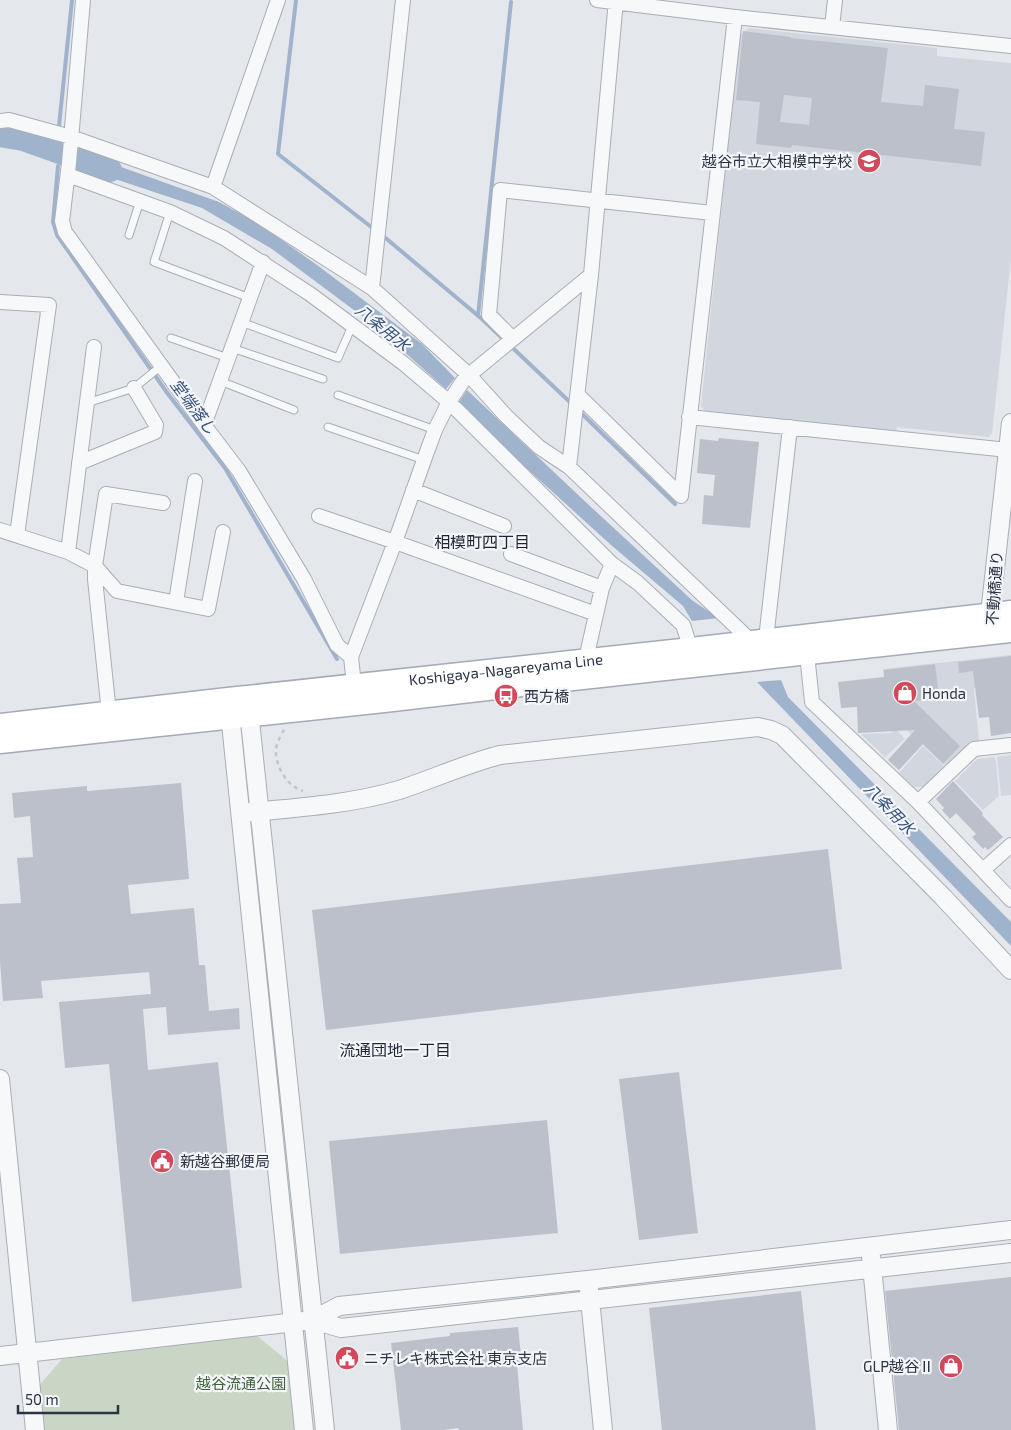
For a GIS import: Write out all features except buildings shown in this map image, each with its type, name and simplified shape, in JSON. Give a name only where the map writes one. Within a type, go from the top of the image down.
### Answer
[{"type":"main road","name":"Koshigaya-Nagareyama Line","points":[[0,742],[239,707],[354,685],[759,640],[1001,622]]},
{"type":"main road","name":"Koshigaya-Nagareyama Line","points":[[0,726],[109,713],[239,707],[572,679],[807,654],[1001,622]]},
{"type":"street","points":[[83,0],[62,221],[65,232],[239,471],[304,579],[337,645],[351,658]]},
{"type":"street","points":[[213,187],[278,0]]},
{"type":"street","points":[[372,288],[403,0]]},
{"type":"street","points":[[597,0],[735,17],[1011,46]]},
{"type":"street","points":[[832,27],[835,0]]},
{"type":"street","points":[[569,467],[591,275],[616,1]]},
{"type":"street","points":[[578,395],[681,496],[735,17]]},
{"type":"street","points":[[0,121],[8,120],[213,187],[372,288],[539,448],[569,467],[759,640]]},
{"type":"street","points":[[68,169],[140,201],[170,212],[224,238],[310,294],[403,362],[451,399],[612,564],[638,583],[683,625],[691,649]]},
{"type":"street","points":[[513,339],[488,315],[500,190],[712,213]]},
{"type":"street","points":[[204,425],[263,262]]},
{"type":"street","points":[[354,685],[351,658],[435,430],[451,399],[466,378],[591,275]]},
{"type":"street","points":[[0,302],[49,305],[17,535]]},
{"type":"street","points":[[68,552],[94,347]]},
{"type":"street","points":[[79,463],[155,432],[156,425],[134,388]]},
{"type":"street","points":[[689,417],[1008,450]]},
{"type":"street","name":"不動橋通り","points":[[1001,622],[1008,450],[1011,423]]},
{"type":"street","points":[[759,640],[790,427]]},
{"type":"street","points":[[176,602],[195,482]]},
{"type":"street","points":[[413,490],[504,526]]},
{"type":"street","points":[[109,713],[95,578],[95,566],[106,494],[163,503]]},
{"type":"street","points":[[319,516],[596,614]]},
{"type":"street","points":[[0,530],[68,552],[95,566],[117,591],[208,608],[223,532]]},
{"type":"street","points":[[511,554],[602,588]]},
{"type":"street","points":[[586,659],[602,588],[612,564]]},
{"type":"street","points":[[807,654],[812,702],[918,802],[1011,900]]},
{"type":"street","points":[[239,707],[260,811],[325,1430]]},
{"type":"street","points":[[239,707],[241,813],[304,1430]]},
{"type":"street","points":[[241,813],[367,798],[399,790],[478,761],[500,755],[758,727],[782,735],[943,898],[1011,970]]},
{"type":"street","points":[[918,802],[974,749],[1011,745]]},
{"type":"street","points":[[984,870],[1011,845]]},
{"type":"street","points":[[0,1079],[1,1109],[35,1430]]},
{"type":"street","points":[[313,1320],[339,1306],[588,1280],[1011,1230]]},
{"type":"street","points":[[870,1246],[888,1430]]},
{"type":"street","points":[[0,1356],[313,1320],[341,1328],[1011,1253]]},
{"type":"street","points":[[588,1280],[603,1430]]},
{"type":"lane","points":[[129,235],[140,201]]},
{"type":"lane","points":[[170,212],[154,262],[250,298]]},
{"type":"lane","points":[[241,322],[338,358],[352,326]]},
{"type":"lane","points":[[171,338],[323,379]]},
{"type":"lane","points":[[87,403],[134,388],[161,366]]},
{"type":"lane","points":[[220,381],[294,410]]},
{"type":"lane","points":[[338,395],[435,430]]},
{"type":"lane","points":[[328,427],[424,460]]},
{"type":"path","points":[[286,726],[276,748],[281,772],[287,781],[298,790],[307,792]]},
{"type":"shaded area","name":"越谷市立大相模中学校","points":[[749,28],[937,48],[937,56],[1011,63],[1011,259],[992,433],[988,437],[897,427],[896,434],[706,412],[701,406],[740,35]]},
{"type":"shaded area","points":[[1011,655],[1011,683],[974,688],[979,743],[971,743],[946,766],[887,712],[883,669]]},
{"type":"shaded area","points":[[896,729],[905,739],[885,757],[861,734],[891,733]]},
{"type":"shaded area","points":[[923,746],[944,766],[924,787],[914,787],[899,773]]},
{"type":"shaded area","points":[[1011,755],[1011,795],[1001,796],[997,757]]},
{"type":"shaded area","points":[[994,757],[999,796],[983,810],[955,781],[977,759]]},
{"type":"green space","name":"越谷流通公園","points":[[256,1335],[296,1368],[302,1430],[42,1430],[37,1388],[62,1359]]},
{"type":"water","points":[[0,128],[15,129],[54,140],[54,157],[25,145],[0,141]]},
{"type":"water","points":[[82,153],[219,202],[259,224],[422,344],[455,378],[446,389],[374,325],[272,249],[202,208],[79,167]]},
{"type":"water","points":[[467,390],[693,601],[719,618],[692,621],[683,606],[611,545],[457,405]]},
{"type":"water","points":[[781,680],[788,697],[1011,922],[1011,946],[757,682]]},
{"type":"waterway","name":"堂端落し","points":[[59,126],[72,0]]},
{"type":"waterway","points":[[296,0],[278,154],[375,230]]},
{"type":"waterway","points":[[478,316],[511,2]]},
{"type":"waterway","name":"八条用水","points":[[0,135],[23,139],[110,170]]},
{"type":"waterway","name":"堂端落し","points":[[58,166],[53,222],[57,235],[168,394],[225,468],[337,659]]},
{"type":"waterway","points":[[382,235],[482,319],[573,405]]},
{"type":"waterway","points":[[580,412],[675,504]]},
{"type":"place","name":"越谷市立大相模中学校","points":[[869,161]]},
{"type":"place","name":"Honda","points":[[905,693]]},
{"type":"place","name":"西方橋","points":[[506,696]]},
{"type":"place","name":"新越谷郵便局","points":[[162,1161]]},
{"type":"place","name":"ニチレキ株式会社 東京支店","points":[[347,1358]]},
{"type":"place","name":"GLP越谷Ⅱ","points":[[951,1366]]},
{"type":"district","name":"相模町四丁目","points":[[482,541]]},
{"type":"district","name":"流通団地一丁目","points":[[395,1049]]}]
